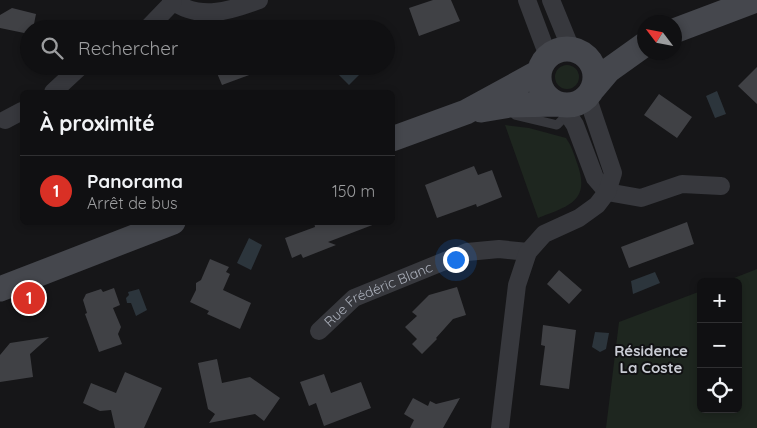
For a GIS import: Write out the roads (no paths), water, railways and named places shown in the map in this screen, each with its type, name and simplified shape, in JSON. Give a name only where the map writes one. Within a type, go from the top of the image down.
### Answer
[{"type":"main road","points":[[682,28],[756,0]]},
{"type":"main road","points":[[477,110],[560,57],[637,44]]},
{"type":"main road","points":[[395,138],[477,110],[510,105],[574,102],[609,70],[637,48]]},
{"type":"main road","points":[[560,57],[589,59],[594,69],[595,79],[574,102]]},
{"type":"main road","points":[[560,57],[541,88],[545,95],[574,102]]},
{"type":"main road","points":[[0,288],[165,225]]},
{"type":"street","points":[[154,20],[172,1],[195,12],[213,13],[259,0]]},
{"type":"street","points":[[527,0],[560,57]]},
{"type":"street","points":[[551,0],[560,57]]},
{"type":"street","points":[[55,90],[71,75]]},
{"type":"street","points":[[500,428],[517,285],[528,252],[544,234],[579,218],[597,206],[606,192],[613,173],[574,102]]},
{"type":"street","points":[[574,102],[594,178],[606,192],[640,198],[682,184],[721,186]]},
{"type":"street","points":[[5,120],[20,112]]},
{"type":"street","name":"Rue Frédéric Blanc","points":[[318,331],[354,298],[467,252],[499,249],[528,252]]},
{"type":"place","name":"Panorama","points":[[29,298]]},
{"type":"district","name":"Résidence La Coste","points":[[651,358]]}]
